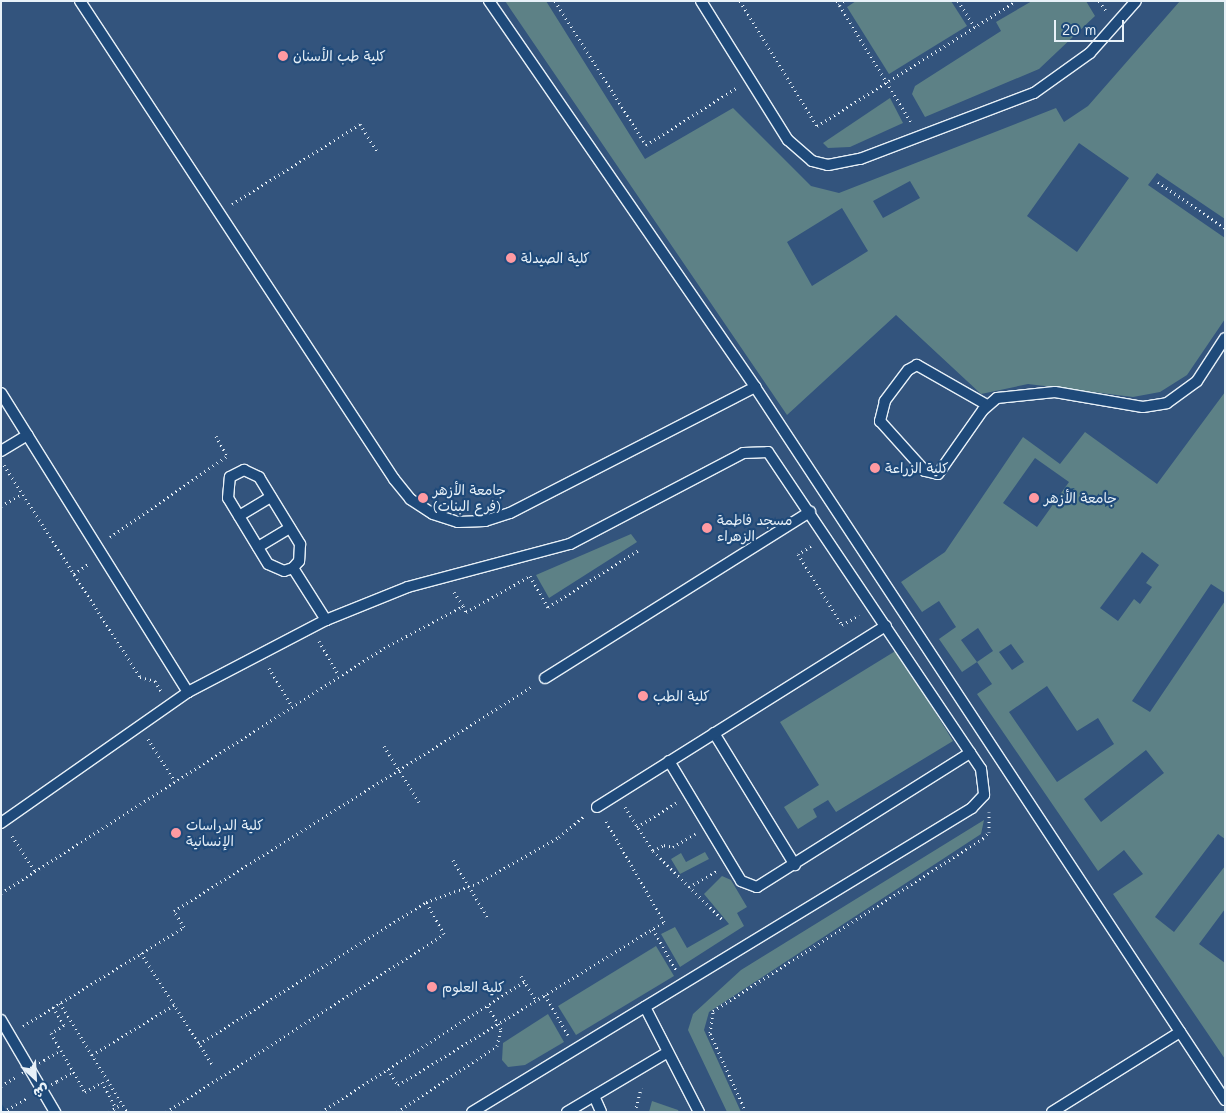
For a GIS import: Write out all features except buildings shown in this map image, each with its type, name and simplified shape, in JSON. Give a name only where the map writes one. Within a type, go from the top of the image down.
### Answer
[{"type":"lane","points":[[80,1],[394,479],[410,499],[433,514],[458,522],[485,521],[510,513],[754,388]]},
{"type":"lane","points":[[489,1],[754,388],[1225,1100]]},
{"type":"lane","points":[[701,1],[788,140],[812,161],[844,165],[918,134],[1054,82],[1090,53],[1136,1]]},
{"type":"lane","points":[[987,406],[917,365],[908,370],[885,401],[880,420],[925,471],[938,474],[987,406],[997,398],[1022,392],[1068,393],[1142,407],[1167,403],[1197,381],[1225,338]]},
{"type":"lane","points":[[1,393],[188,692]]},
{"type":"lane","points":[[1,451],[28,435]]},
{"type":"lane","points":[[2,823],[188,692],[326,620],[408,587],[521,560],[570,544],[751,450],[774,457],[985,777],[984,795],[972,808],[472,1112]]},
{"type":"lane","points":[[236,472],[252,472],[271,497],[290,528],[302,552],[293,568],[275,569],[258,547],[239,516],[226,491],[236,472]]},
{"type":"lane","points":[[239,516],[271,497]]},
{"type":"lane","points":[[545,678],[810,512]]},
{"type":"lane","points":[[258,547],[290,528]]},
{"type":"lane","points":[[293,568],[326,620]]},
{"type":"lane","points":[[597,806],[886,626]]},
{"type":"lane","points":[[714,733],[794,865]]},
{"type":"lane","points":[[669,761],[730,863],[751,887],[762,885],[970,753]]},
{"type":"lane","points":[[645,1007],[700,1112]]},
{"type":"lane","points":[[1,1020],[55,1112]]},
{"type":"lane","points":[[1052,1112],[1180,1032]]},
{"type":"lane","points":[[567,1112],[668,1052]]},
{"type":"lane","points":[[594,1096],[601,1112]]},
{"type":"path","points":[[555,1],[646,145],[750,79]]},
{"type":"path","points":[[740,1],[817,126],[1016,1]]},
{"type":"path","points":[[844,1],[838,3],[918,134]]},
{"type":"path","points":[[958,1],[975,28]]},
{"type":"path","points":[[219,212],[360,124],[377,150]]},
{"type":"path","points":[[1158,182],[1225,228]]},
{"type":"path","points":[[216,436],[236,472]]},
{"type":"path","points":[[114,534],[227,456]]},
{"type":"path","points":[[1,461],[140,677],[155,682],[169,704]]},
{"type":"path","points":[[1,506],[22,494]]},
{"type":"path","points":[[826,536],[798,554],[842,625],[873,606]]},
{"type":"path","points":[[521,560],[548,607],[640,549]]},
{"type":"path","points":[[1,893],[339,675],[463,606],[466,612],[530,576]]},
{"type":"path","points":[[812,588],[817,585]]},
{"type":"path","points":[[312,628],[339,675]]},
{"type":"path","points":[[260,654],[292,706]]},
{"type":"path","points":[[9,1034],[184,927],[174,911],[545,678]]},
{"type":"path","points":[[384,746],[419,802]]},
{"type":"path","points":[[155,749],[175,781]]},
{"type":"path","points":[[616,794],[654,851],[722,919]]},
{"type":"path","points":[[637,828],[690,795]]},
{"type":"path","points":[[746,1112],[710,1033],[713,1010],[983,838],[991,824],[984,795]]},
{"type":"path","points":[[199,1044],[426,902],[469,887],[554,841],[597,806],[664,922],[398,1085],[388,1069]]},
{"type":"path","points":[[2,823],[35,871]]},
{"type":"path","points":[[654,851],[662,846],[673,847],[708,826]]},
{"type":"path","points":[[453,860],[488,918]]},
{"type":"path","points":[[689,887],[730,863]]},
{"type":"path","points":[[166,1112],[444,934],[426,902]]},
{"type":"path","points":[[653,929],[684,983]]},
{"type":"path","points":[[141,953],[212,1064]]},
{"type":"path","points":[[521,976],[536,1000]]},
{"type":"path","points":[[320,1112],[525,981]]},
{"type":"path","points":[[545,995],[576,1049]]},
{"type":"path","points":[[60,1003],[127,1112]]},
{"type":"path","points":[[92,1055],[174,1005]]},
{"type":"path","points":[[398,1112],[492,1051],[500,1040],[498,1024],[487,1005]]},
{"type":"path","points":[[53,1007],[64,1025],[51,1033],[85,1092],[102,1082],[116,1108]]},
{"type":"path","points":[[1,1086],[61,1050]]},
{"type":"path","points":[[3,1112],[73,1072]]},
{"type":"path","points":[[109,1112],[122,1104]]},
{"type":"shaded area","name":"جامعة الأزهر (فرع البنات)","points":[[1,1],[1225,1],[1225,1112],[7,1112],[1,1103]]},
{"type":"green space","points":[[505,1],[546,1],[645,159],[733,108],[811,186],[839,193],[1056,108],[1064,122],[1088,106],[1180,1],[1225,1],[1225,219],[1157,173],[1148,185],[1225,238],[1225,319],[1187,375],[1160,392],[1133,397],[1028,384],[981,394],[896,315],[787,415]],"holes":[[[1079,143],[1129,178],[1077,252],[1027,216]],[[910,181],[920,198],[883,218],[873,201]],[[842,208],[868,251],[812,286],[787,242]]]},
{"type":"green space","points":[[856,1],[951,1],[967,26],[889,74],[847,7]]},
{"type":"green space","points":[[1032,1],[1086,1],[1095,16],[1039,69],[925,117],[912,94],[915,86],[1001,31],[996,22]]},
{"type":"green space","points":[[890,98],[903,123],[850,147],[828,148],[823,143]]},
{"type":"green space","points":[[1225,392],[1225,593],[1211,584],[1132,701],[1150,712],[1225,601],[1225,839],[1218,834],[1155,917],[1174,932],[1225,866],[1225,909],[1199,944],[1225,963],[1225,1059],[1113,894],[1143,874],[1124,850],[1098,871],[977,694],[992,684],[977,662],[962,672],[939,639],[956,627],[939,601],[922,612],[901,582],[945,552],[1023,437],[1060,464],[1085,432],[1157,484]],"holes":[[[1035,458],[1069,482],[1037,527],[1003,503]],[[1142,552],[1159,565],[1146,583],[1152,587],[1140,604],[1134,599],[1118,621],[1100,608]],[[978,628],[993,651],[977,662],[961,640]],[[1011,644],[1024,662],[1012,670],[999,652]],[[1047,686],[1077,731],[1098,718],[1114,744],[1057,782],[1009,712]],[[1146,750],[1164,773],[1101,822],[1084,799]]]},
{"type":"green space","points":[[631,534],[637,542],[549,598],[536,575]]},
{"type":"green space","points":[[897,650],[953,741],[836,812],[828,800],[813,809],[817,817],[798,829],[784,807],[819,785],[780,722]]},
{"type":"green space","points":[[984,820],[981,834],[709,1012],[704,1030],[741,1112],[727,1112],[688,1030],[693,1014],[741,970]]},
{"type":"green space","points":[[705,852],[709,859],[680,874],[671,859],[681,853],[686,862]]},
{"type":"green space","points":[[722,876],[731,880],[747,907],[737,913],[744,926],[680,967],[661,934],[675,927],[687,948],[729,924],[704,894]]},
{"type":"green space","points":[[656,946],[674,976],[576,1035],[558,1006]]},
{"type":"green space","points":[[548,1014],[564,1042],[525,1065],[508,1067],[502,1060],[503,1043]]},
{"type":"green space","points":[[652,1101],[678,1110],[679,1112],[649,1112]]},
{"type":"place","name":"كلية طب الأسنان","points":[[283,56]]},
{"type":"place","name":"كلية الصيدلة","points":[[511,258]]},
{"type":"place","name":"كلية الزراعة","points":[[875,468]]},
{"type":"place","name":"جامعة الأزهر (فرع البنات)","points":[[423,498]]},
{"type":"place","name":"جامعة الأزهر","points":[[1034,498]]},
{"type":"place","name":"مسجد فاطمة الزهراء","points":[[707,528]]},
{"type":"place","name":"كلية الطب","points":[[643,696]]},
{"type":"place","name":"كلية الدراسات الإنسانية","points":[[176,833]]},
{"type":"place","name":"كلية العلوم","points":[[432,987]]}]
